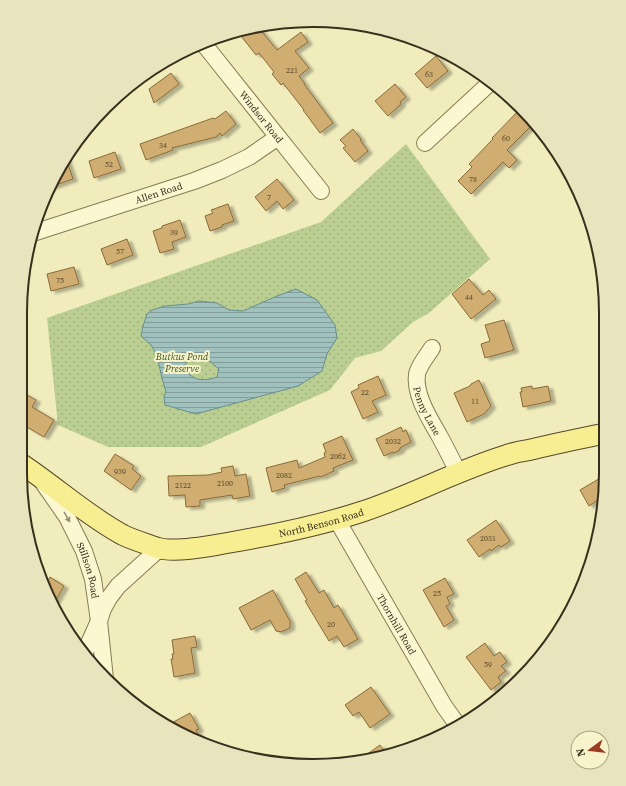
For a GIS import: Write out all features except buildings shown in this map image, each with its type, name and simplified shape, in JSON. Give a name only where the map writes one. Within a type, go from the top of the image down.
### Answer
[{"type":"main road","name":"North Benson Road","points":[[160,548],[174,550],[206,546],[284,533],[337,520],[366,511],[458,472],[506,455],[599,435]]},
{"type":"main road","name":"Stillson Road","points":[[27,468],[102,522],[125,536],[160,548]]},
{"type":"street","name":"Windsor Road","points":[[207,48],[321,191]]},
{"type":"street","points":[[425,143],[487,86]]},
{"type":"street","name":"Allen Road","points":[[39,231],[194,181],[222,170],[248,157],[278,137]]},
{"type":"street","name":"Penny Lane","points":[[432,348],[417,373],[418,390],[422,403],[458,472]]},
{"type":"street","name":"Stillson Road","points":[[37,474],[67,517],[84,551],[94,579],[104,668]]},
{"type":"street","name":"Thornhill Road","points":[[337,520],[444,706],[455,721]]},
{"type":"street","points":[[87,648],[103,608],[109,598],[118,586],[160,548]]},
{"type":"green space","name":"Butkus Pond Preserve","points":[[406,144],[490,259],[429,313],[413,322],[381,351],[355,358],[330,390],[201,447],[108,447],[58,425],[47,318],[321,222]]},
{"type":"water","points":[[296,289],[317,300],[335,325],[337,338],[327,354],[322,371],[298,386],[196,414],[165,405],[164,396],[166,392],[157,356],[151,345],[141,336],[147,314],[152,310],[165,306],[188,304],[199,301],[217,303],[229,310],[243,311]],"holes":[[[198,357],[211,362],[219,369],[217,377],[207,380],[198,379],[190,375],[183,366],[191,359]]]}]
